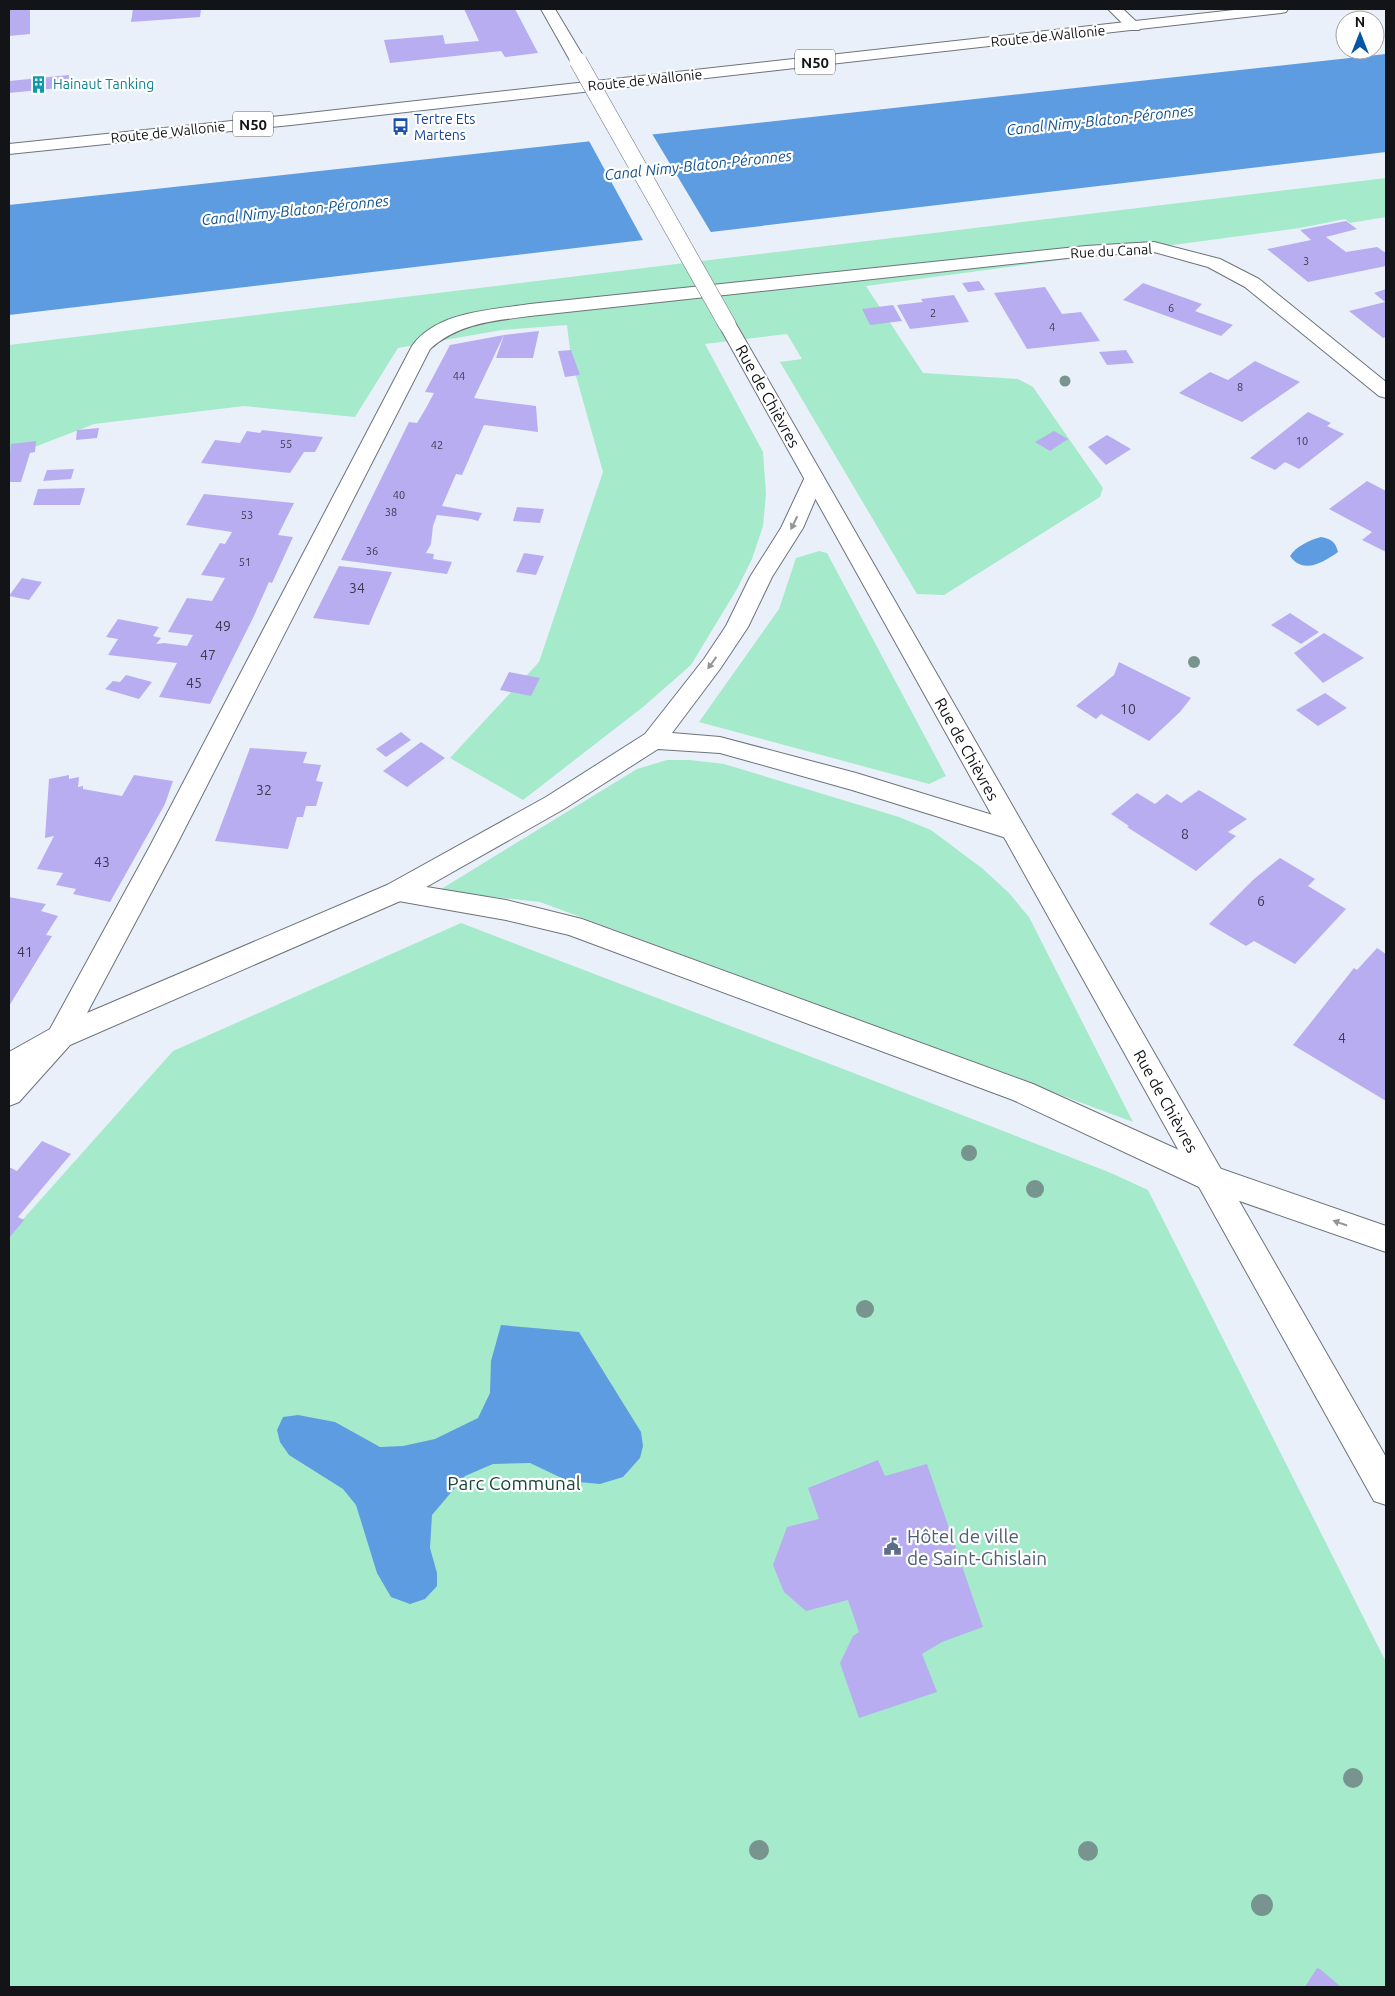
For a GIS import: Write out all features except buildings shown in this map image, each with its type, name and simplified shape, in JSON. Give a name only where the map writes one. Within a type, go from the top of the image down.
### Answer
[{"type":"main road","name":"Rue de Chièvres","points":[[548,9],[1386,1489]]},
{"type":"main road","points":[[1115,9],[1134,26]]},
{"type":"main road","name":"Route de Wallonie","points":[[9,149],[291,120],[1281,9]]},
{"type":"main road","name":"Rue du Canal","points":[[60,1036],[163,846],[422,346],[433,334],[456,322],[530,310],[1086,250],[1154,247],[1214,263],[1252,283],[1386,392]]},
{"type":"main road","points":[[9,1064],[60,1036],[396,892],[555,803],[654,740],[712,664],[737,627],[762,577],[792,528],[814,478]]},
{"type":"main road","points":[[654,740],[720,745],[856,782],[1014,831]]},
{"type":"main road","points":[[396,892],[506,910],[572,926],[1023,1092],[1210,1178],[1386,1239]]},
{"type":"main road","points":[[9,1094],[60,1036]]},
{"type":"green space","points":[[1386,178],[1386,217],[1350,223],[1345,219],[1300,228],[866,286],[923,373],[1018,379],[1033,387],[1103,488],[1100,497],[944,595],[917,594],[780,362],[802,359],[787,334],[705,344],[763,452],[766,494],[763,526],[752,559],[737,589],[691,665],[643,707],[523,800],[450,758],[539,662],[603,472],[571,358],[567,325],[502,330],[398,348],[355,417],[244,406],[94,424],[9,457],[9,345]]},
{"type":"green space","points":[[819,551],[827,553],[946,776],[929,784],[699,722],[779,609],[796,558]]},
{"type":"green space","points":[[667,760],[690,760],[724,764],[899,817],[931,830],[983,869],[1009,893],[1029,917],[1133,1122],[540,902],[438,891],[637,769]]},
{"type":"green space","name":"Parc Communal","points":[[461,923],[864,1077],[1111,1173],[1148,1190],[1386,1662],[1386,1987],[9,1987],[9,1235],[173,1051]]},
{"type":"water","name":"Canal Nimy-Blaton-Péronnes","points":[[1385,54],[1386,152],[9,315],[9,205],[1335,60],[1385,60]]},
{"type":"water","points":[[1321,537],[1332,541],[1338,552],[1320,563],[1307,566],[1295,562],[1290,556],[1304,544]]},
{"type":"water","points":[[501,1325],[579,1332],[641,1432],[643,1446],[640,1458],[623,1477],[600,1484],[568,1481],[530,1463],[493,1464],[465,1476],[432,1515],[430,1548],[437,1573],[437,1586],[425,1599],[410,1604],[391,1597],[377,1573],[356,1505],[343,1489],[289,1455],[280,1442],[277,1430],[283,1417],[298,1415],[335,1422],[380,1447],[403,1446],[435,1439],[478,1418],[490,1393],[491,1361]]},
{"type":"pier","points":[[651,132],[712,234],[644,242],[588,139]]},
{"type":"place","name":"Hainaut Tanking","points":[[39,84]]},
{"type":"place","name":"Tertre Ets Martens","points":[[400,127]]},
{"type":"place","name":"Hôtel de ville de Saint-Ghislain","points":[[893,1547]]}]
